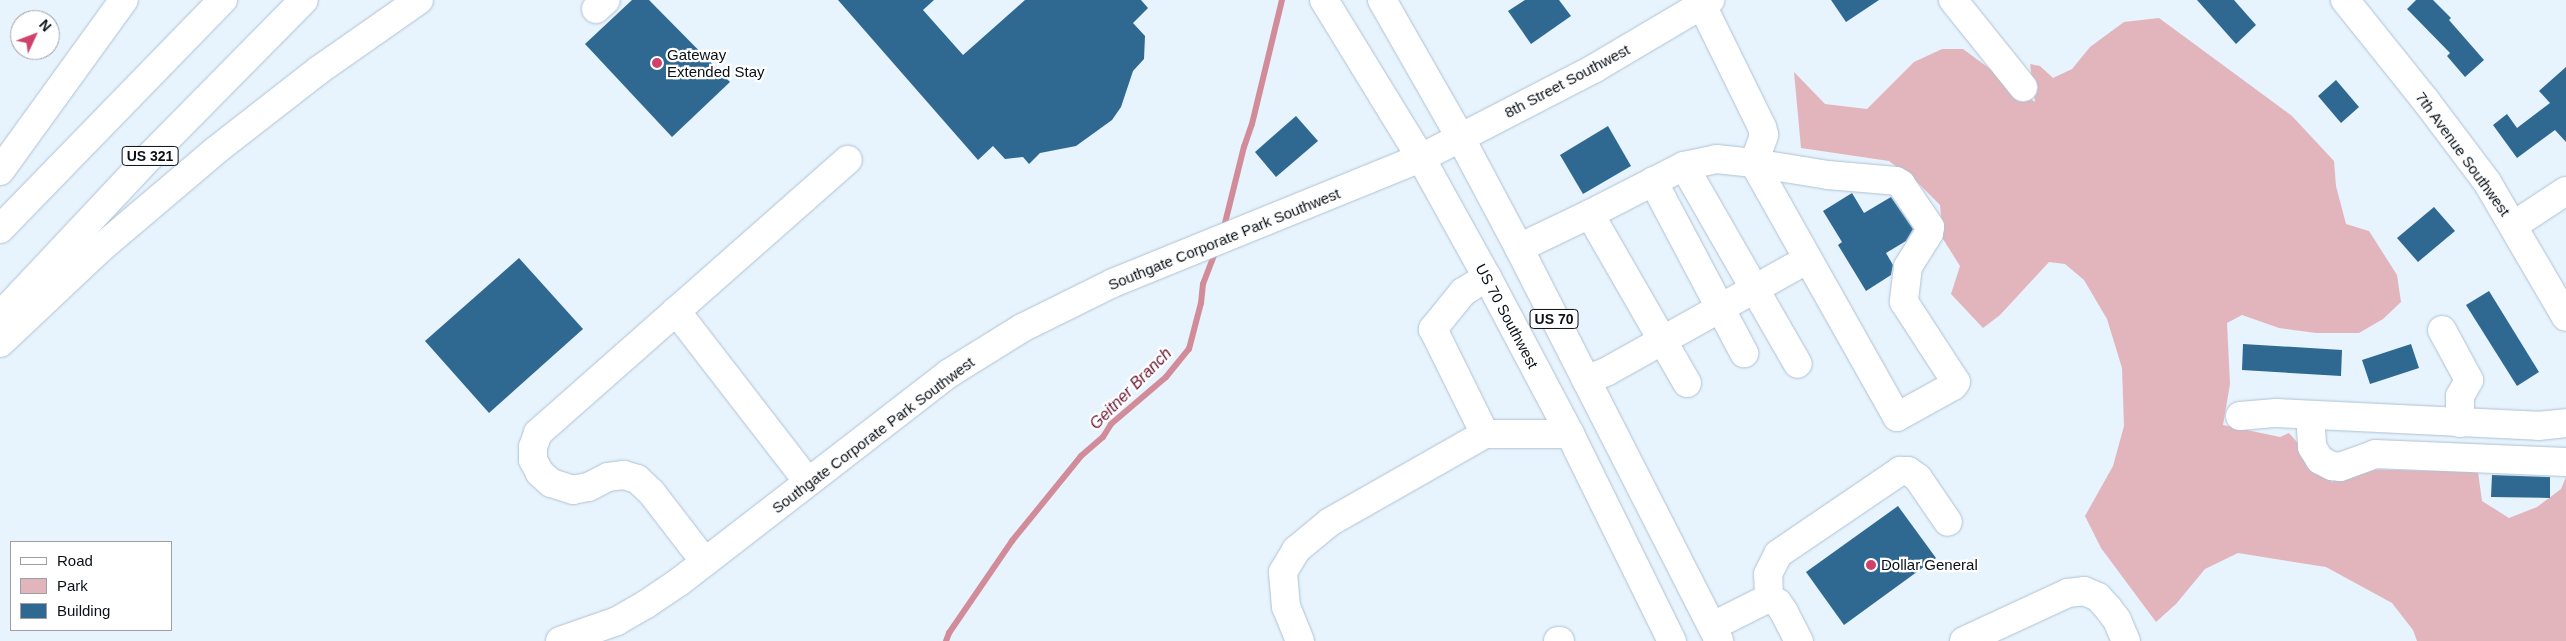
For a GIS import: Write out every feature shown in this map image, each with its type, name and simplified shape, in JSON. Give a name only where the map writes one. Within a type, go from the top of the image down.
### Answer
[{"type":"main road","points":[[0,171],[124,0]]},
{"type":"main road","points":[[0,229],[222,0]]},
{"type":"main road","name":"US 321","points":[[0,316],[104,203],[304,0]]},
{"type":"main road","points":[[0,343],[102,247],[215,151],[319,70],[419,0]]},
{"type":"main road","name":"US 70 Southwest","points":[[1324,0],[1421,158],[1487,278],[1570,434],[1672,641]]},
{"type":"main road","name":"US 70","points":[[1382,0],[1460,137],[1519,248],[1716,634]]},
{"type":"main road","points":[[1953,0],[2023,87]]},
{"type":"main road","name":"7th Avenue Southwest","points":[[2345,0],[2432,108],[2486,182],[2514,225],[2552,296],[2566,317]]},
{"type":"main road","points":[[1519,248],[1684,166],[1716,159],[1754,163],[1828,175],[1896,181],[1905,188],[1930,227],[1929,233],[1908,267],[1904,302],[1955,379],[1956,382],[1953,386],[1897,417],[1754,163],[1764,135],[1762,127],[1706,2]]},
{"type":"main road","name":"8th Street Southwest","points":[[1421,158],[1595,68],[1706,2]]},
{"type":"main road","name":"Southgate Corporate Park Southwest","points":[[560,641],[617,621],[646,605],[705,562],[948,374],[1022,328],[1114,283],[1421,158]]},
{"type":"main road","points":[[705,562],[651,492],[637,479],[624,476],[608,476],[588,487],[573,490],[562,488],[552,483],[540,473],[533,460],[533,447],[538,433],[848,160]]},
{"type":"main road","points":[[1684,166],[1798,364]]},
{"type":"main road","points":[[1653,182],[1744,354]]},
{"type":"main road","points":[[2514,225],[2566,191]]},
{"type":"main road","points":[[1590,214],[1687,383]]},
{"type":"main road","points":[[1586,380],[1606,372],[1808,259]]},
{"type":"main road","points":[[1484,434],[1433,329],[1463,292],[1487,278]]},
{"type":"main road","points":[[676,311],[808,482]]},
{"type":"main road","points":[[2442,330],[2469,380],[2460,396],[2460,423]]},
{"type":"main road","points":[[2240,416],[2276,413],[2538,426],[2566,423]]},
{"type":"main road","points":[[2310,415],[2312,447],[2320,460],[2332,466],[2340,467],[2375,454],[2566,462]]},
{"type":"main road","points":[[1300,641],[1286,606],[1283,572],[1296,550],[1330,522],[1484,434],[1570,434]]},
{"type":"main road","points":[[1769,598],[1768,574],[1770,565],[1778,554],[1900,471],[1908,471],[1918,478],[1948,522]]},
{"type":"main road","points":[[1964,641],[2068,593],[2084,591],[2098,597],[2117,620],[2126,641]]},
{"type":"main road","points":[[1716,634],[1769,598]]},
{"type":"main road","points":[[1769,598],[1778,604],[1784,612],[1799,641]]},
{"type":"green space","points":[[2159,18],[2292,116],[2334,161],[2336,186],[2346,224],[2369,231],[2397,275],[2401,302],[2383,319],[2359,333],[2316,333],[2279,328],[2242,315],[2227,323],[2230,384],[2223,425],[2280,437],[2289,433],[2332,482],[2358,469],[2478,472],[2482,501],[2509,518],[2537,507],[2561,489],[2566,477],[2566,641],[2417,641],[2413,630],[2392,603],[2326,567],[2238,553],[2205,569],[2176,604],[2156,622],[2101,548],[2085,516],[2113,466],[2124,426],[2122,368],[2107,319],[2084,280],[2065,264],[2049,262],[2000,315],[1983,328],[1951,294],[1960,266],[1943,239],[1940,205],[1918,183],[1889,161],[1801,148],[1794,72],[1825,104],[1867,109],[1914,62],[1942,49],[1963,49],[2035,102],[2030,64],[2040,66],[2053,78],[2072,69],[2090,47],[2124,22]]},
{"type":"building","name":"Gateway Extended Stay","points":[[632,0],[649,0],[730,82],[672,137],[585,44]]},
{"type":"building","points":[[838,0],[934,0],[923,10],[963,55],[1025,0],[1141,0],[1148,8],[1133,23],[1145,36],[1144,59],[1133,71],[1121,107],[1112,120],[1076,146],[1040,153],[1029,164],[1023,157],[1005,159],[993,146],[978,160]]},
{"type":"building","points":[[1525,0],[1559,0],[1571,16],[1531,44],[1508,11]]},
{"type":"building","points":[[1831,0],[1879,0],[1846,22]]},
{"type":"building","points":[[2197,0],[2234,0],[2256,25],[2236,44]]},
{"type":"building","points":[[2416,0],[2433,0],[2451,18],[2449,20],[2484,60],[2465,77],[2447,56],[2450,53],[2407,9]]},
{"type":"building","points":[[2566,67],[2566,142],[2555,130],[2517,158],[2493,125],[2507,114],[2517,128],[2550,103],[2539,91]]},
{"type":"building","points":[[2336,80],[2359,107],[2341,123],[2318,96]]},
{"type":"building","points":[[1296,116],[1318,141],[1276,177],[1255,152]]},
{"type":"building","points":[[1608,126],[1631,166],[1583,194],[1560,155]]},
{"type":"building","points":[[1852,193],[1864,213],[1891,197],[1913,229],[1906,241],[1886,253],[1893,265],[1891,275],[1866,291],[1838,245],[1842,242],[1823,211]]},
{"type":"building","points":[[2434,207],[2455,231],[2418,262],[2397,238]]},
{"type":"building","points":[[519,258],[583,329],[489,413],[425,341]]},
{"type":"building","points":[[2489,291],[2539,372],[2517,386],[2466,305]]},
{"type":"building","points":[[2243,344],[2342,350],[2341,376],[2242,370]]},
{"type":"building","points":[[2411,344],[2419,368],[2370,384],[2362,360]]},
{"type":"building","points":[[2492,475],[2550,477],[2550,498],[2491,497]]},
{"type":"building","name":"Dollar General","points":[[1898,506],[1936,558],[1844,625],[1806,572]]},
{"type":"waterway","name":"Geitner Branch","points":[[1223,231],[1244,147],[1252,124],[1282,0]]},
{"type":"waterway","name":"Geitner Branch","points":[[946,641],[949,633],[1012,541],[1081,456],[1103,437],[1111,424],[1166,377],[1189,349],[1201,303],[1203,284],[1216,250]]},
{"type":"place","name":"Gateway Extended Stay","points":[[657,63]]},
{"type":"place","name":"Dollar General","points":[[1871,565]]}]
